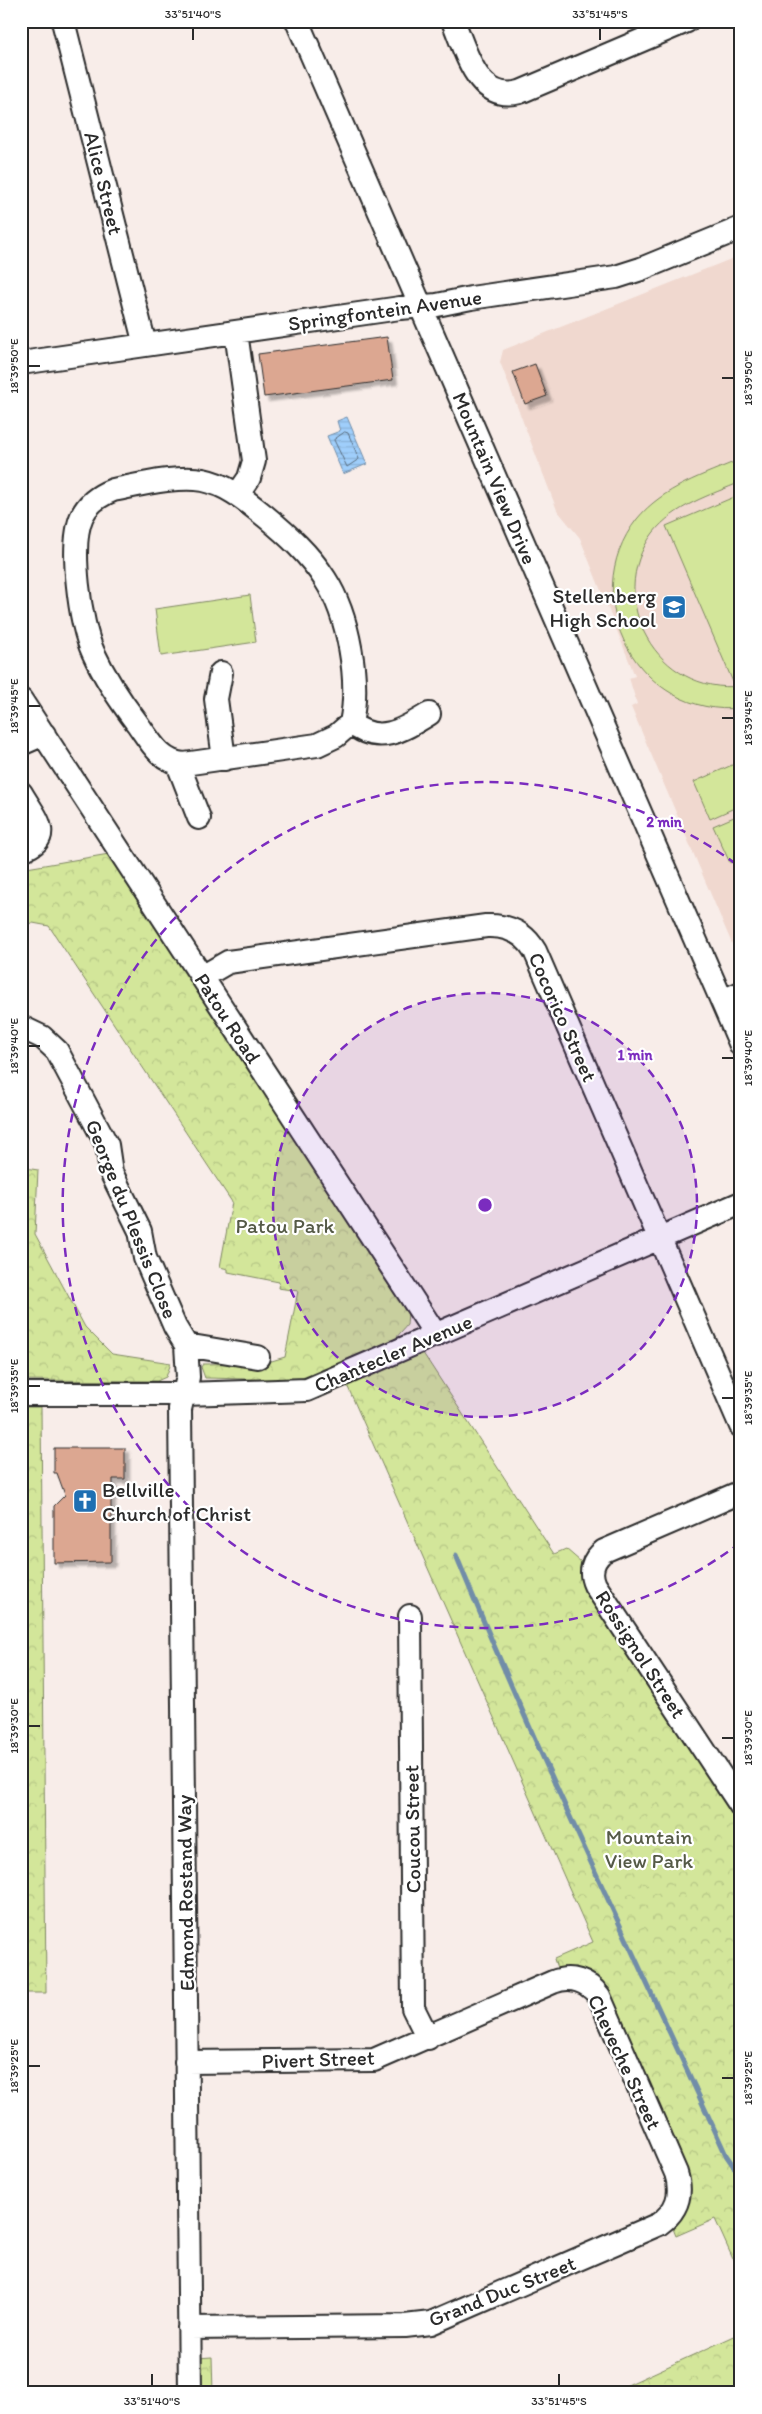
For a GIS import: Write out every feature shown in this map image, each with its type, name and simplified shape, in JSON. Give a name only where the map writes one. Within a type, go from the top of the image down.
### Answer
[{"type":"street","name":"Alice Street","points":[[63,21],[145,345]]},
{"type":"street","name":"Mountain View Drive","points":[[297,21],[421,306],[731,997],[741,1045]]},
{"type":"street","points":[[453,21],[478,78],[490,89],[505,94],[520,92],[687,21]]},
{"type":"street","name":"Springfontein Avenue","points":[[21,363],[616,277],[741,228]]},
{"type":"street","points":[[236,332],[254,461],[249,478],[238,494]]},
{"type":"street","points":[[187,478],[211,482],[238,494],[289,536],[309,557],[326,581],[340,613],[351,656],[355,688],[350,722],[336,736],[317,745],[178,764],[166,760],[160,754],[132,716],[93,652],[84,626],[78,584],[76,536],[78,525],[89,505],[104,493],[113,490],[187,478]]},
{"type":"street","points":[[221,673],[216,699],[224,759]]},
{"type":"street","name":"Patou Road","points":[[21,700],[436,1336]]},
{"type":"street","points":[[350,722],[371,734],[388,735],[404,730],[429,714]]},
{"type":"street","points":[[21,744],[44,734]]},
{"type":"street","points":[[178,764],[199,818]]},
{"type":"street","points":[[21,793],[42,828],[41,837],[35,845],[21,850]]},
{"type":"street","name":"Cocorico Street","points":[[202,977],[228,962],[486,926],[503,927],[513,930],[530,942],[741,1426]]},
{"type":"street","name":"George du Plessis Close","points":[[21,1027],[42,1037],[57,1051],[107,1145],[111,1172],[140,1231],[145,1258],[175,1328],[186,1344],[188,1377],[184,1394]]},
{"type":"street","name":"Chantecler Avenue","points":[[21,1394],[184,1394],[308,1390],[741,1202]]},
{"type":"street","name":"George du Plessis Close","points":[[186,1344],[258,1357]]},
{"type":"street","name":"Edmond Rostand Way","points":[[184,1394],[180,1409],[190,2393]]},
{"type":"street","name":"Rossignol Street","points":[[741,1492],[604,1551],[594,1561],[591,1574],[595,1586],[741,1806]]},
{"type":"street","name":"Coucou Street","points":[[410,1616],[414,2008],[428,2038]]},
{"type":"street","name":"Cheveche Street","points":[[553,1982],[566,1978],[582,1981],[598,1996],[676,2173]]},
{"type":"street","name":"Pivert Street","points":[[186,2062],[367,2061],[381,2058],[553,1982]]},
{"type":"street","name":"Grand Duc Street","points":[[189,2328],[405,2326],[442,2320],[659,2224],[673,2211],[678,2202],[680,2192],[676,2173]]},
{"type":"shaded area","name":"Stellenberg High School","points":[[741,255],[741,965],[631,707],[637,704],[629,678],[635,676],[580,538],[557,510],[500,362],[503,350]]},
{"type":"green space","points":[[741,459],[741,482],[682,508],[671,515],[653,533],[639,559],[634,586],[637,613],[647,638],[663,659],[685,676],[711,685],[741,686],[741,708],[705,706],[673,694],[647,674],[628,648],[616,617],[612,584],[619,551],[637,519],[647,508],[659,498],[685,483]]},
{"type":"green space","points":[[741,494],[741,679],[733,682],[666,526]]},
{"type":"green space","points":[[250,595],[256,642],[161,656],[155,609]]},
{"type":"green space","points":[[741,761],[741,805],[710,819],[694,782]]},
{"type":"green space","points":[[741,814],[741,857],[730,863],[713,826]]},
{"type":"green space","name":"Patou Park","points":[[109,854],[408,1312],[407,1325],[395,1339],[309,1377],[292,1380],[205,1378],[201,1367],[203,1364],[265,1363],[285,1357],[298,1291],[278,1288],[279,1282],[228,1272],[228,1269],[220,1267],[232,1202],[49,926],[33,923],[21,925],[21,869]]},
{"type":"green space","points":[[21,1160],[25,1168],[38,1170],[35,1234],[85,1327],[112,1354],[171,1363],[166,1377],[157,1381],[21,1380]]},
{"type":"green space","name":"Mountain View Park","points":[[423,1353],[554,1554],[566,1549],[581,1562],[580,1574],[583,1585],[741,1824],[741,2277],[715,2219],[676,2236],[672,2226],[685,2208],[589,1974],[573,1968],[557,1968],[554,1959],[593,1942],[347,1385]]},
{"type":"green space","points":[[21,1407],[41,1407],[46,1993],[21,1993]]},
{"type":"green space","points":[[741,2333],[741,2393],[610,2393]]},
{"type":"green space","points":[[212,2357],[213,2393],[198,2393],[197,2358]]},
{"type":"water","points":[[347,417],[367,464],[343,474],[327,436],[340,431],[337,421]]},
{"type":"building","points":[[387,337],[393,380],[264,397],[258,354]]},
{"type":"building","points":[[535,364],[547,396],[525,404],[513,372]]},
{"type":"building","name":"Bellville Church of Christ","points":[[54,1448],[125,1448],[125,1479],[113,1479],[113,1495],[111,1495],[111,1562],[54,1563],[54,1506],[65,1495],[57,1473],[54,1473]]},
{"type":"waterway","points":[[456,1555],[520,1706],[588,1856],[726,2155],[741,2177]]},
{"type":"place","name":"Stellenberg High School","points":[[674,607]]},
{"type":"place","name":"Bellville Church of Christ","points":[[85,1501]]}]
